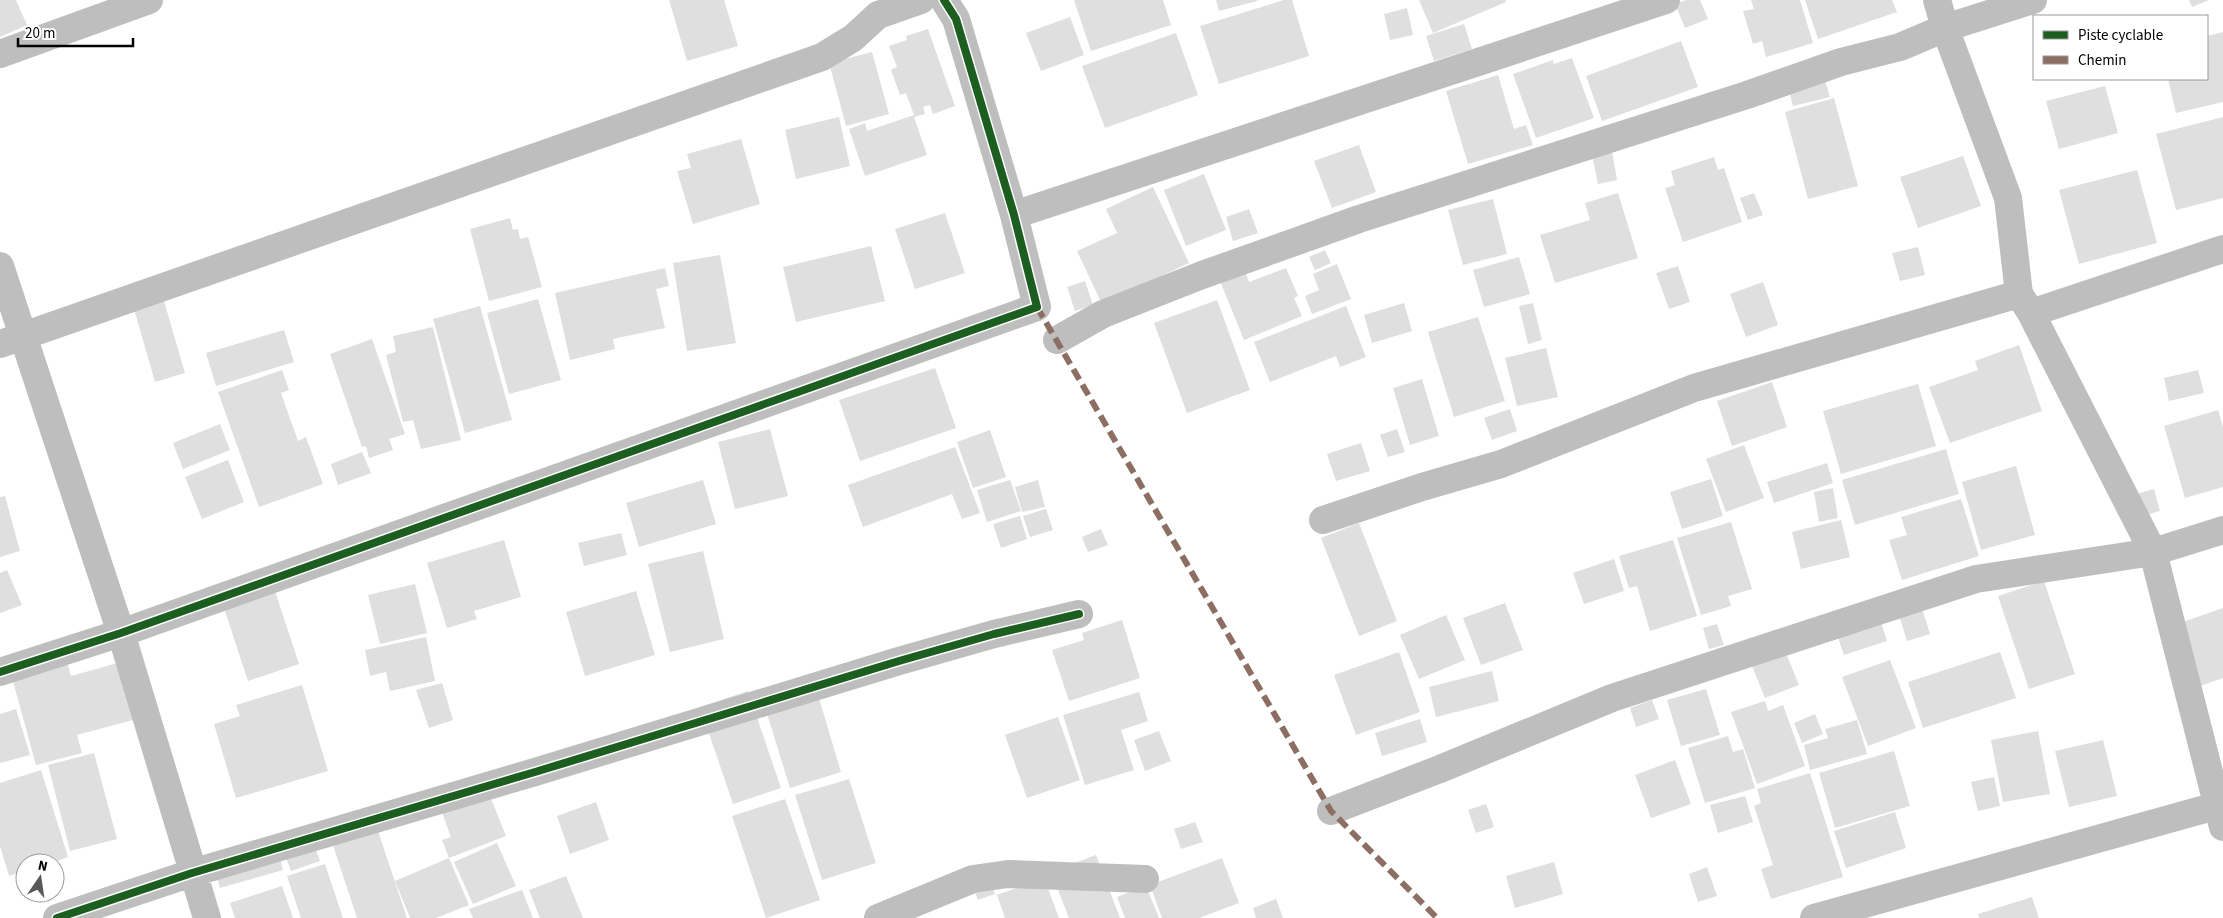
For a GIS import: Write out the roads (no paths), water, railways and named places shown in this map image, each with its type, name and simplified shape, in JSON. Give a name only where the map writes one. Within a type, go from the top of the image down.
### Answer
[{"type":"street","points":[[0,54],[149,0]]},
{"type":"street","points":[[12,339],[822,57],[853,38],[878,15],[921,0]]},
{"type":"street","points":[[0,672],[121,633],[1037,307],[1014,215],[956,19],[944,0]]},
{"type":"street","points":[[1014,215],[1666,0]]},
{"type":"street","points":[[1814,918],[2221,812],[2152,552],[2025,304],[2008,198],[1945,28],[1937,0]]},
{"type":"street","points":[[1057,340],[1103,314],[1202,275],[1359,219],[1747,95],[1841,62],[1900,47],[1945,28],[2033,0]]},
{"type":"street","points":[[1323,520],[1500,464],[1694,388],[2025,304],[2223,249]]},
{"type":"street","points":[[0,266],[12,339],[121,633],[207,918]]},
{"type":"street","points":[[1331,811],[1612,698],[1976,579],[2152,552],[2223,530]]},
{"type":"street","points":[[57,918],[192,873],[525,775],[899,660],[994,634],[1079,614]]},
{"type":"street","points":[[878,918],[973,879],[1008,874],[1145,879]]}]
